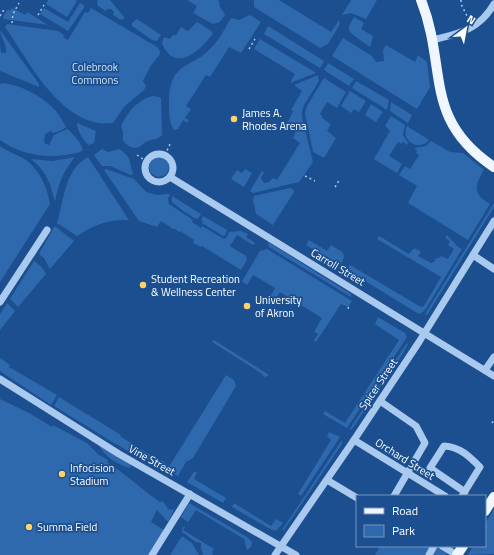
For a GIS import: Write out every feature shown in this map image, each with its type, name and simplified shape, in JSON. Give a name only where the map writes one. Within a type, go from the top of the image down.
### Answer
[{"type":"main road","points":[[421,0],[433,40],[439,87],[443,104],[449,119],[464,143],[494,167]]},
{"type":"main road","points":[[486,509],[494,497]]},
{"type":"street","points":[[433,40],[469,29],[486,16],[494,4]]},
{"type":"street","points":[[154,154],[165,155],[173,166],[170,177],[162,182],[153,181],[146,175],[144,166],[146,161],[154,154]]},
{"type":"street","name":"Carroll Street","points":[[170,177],[494,376]]},
{"type":"street","name":"Spicer Street","points":[[275,555],[425,333],[494,221]]},
{"type":"street","points":[[0,302],[47,230]]},
{"type":"street","points":[[473,255],[494,269]]},
{"type":"street","points":[[485,370],[494,357]]},
{"type":"street","name":"Vine Street","points":[[0,379],[119,454],[296,555]]},
{"type":"street","points":[[380,400],[416,426],[425,443],[395,495]]},
{"type":"street","name":"Orchard Street","points":[[354,440],[443,495]]},
{"type":"street","points":[[444,446],[453,446],[467,455],[480,467],[464,494],[457,486],[430,468],[444,446]]},
{"type":"street","points":[[327,480],[356,497]]},
{"type":"street","points":[[152,555],[190,494]]},
{"type":"street","points":[[444,547],[457,555]]},
{"type":"path","points":[[461,0],[461,4],[467,16]]},
{"type":"path","points":[[12,23],[13,14],[19,3]]},
{"type":"path","points":[[38,15],[44,5]]},
{"type":"path","points":[[0,16],[5,8]]},
{"type":"path","points":[[249,49],[255,39]]},
{"type":"path","points":[[165,155],[170,144]]},
{"type":"path","points":[[137,155],[146,161]]},
{"type":"path","points":[[306,176],[315,181]]},
{"type":"path","points":[[335,187],[340,179]]},
{"type":"path","points":[[348,307],[349,311]]},
{"type":"green space","points":[[48,0],[77,1],[67,17],[46,4]]},
{"type":"green space","points":[[98,0],[110,0],[125,18],[121,20],[113,15],[114,12],[111,9],[107,9],[106,11],[98,6]]},
{"type":"green space","points":[[187,0],[217,0],[219,1],[220,7],[225,15],[220,22],[213,24],[193,13],[197,6]]},
{"type":"green space","points":[[254,0],[279,0],[331,32],[339,20],[340,24],[328,44],[320,48],[254,7]]},
{"type":"green space","points":[[351,0],[377,0],[366,19],[351,13],[342,15]]},
{"type":"green space","points":[[80,3],[85,6],[68,31],[40,14],[44,8],[68,22]]},
{"type":"green space","points":[[12,8],[25,15],[27,12],[48,25],[4,19],[3,17],[8,9],[10,11]]},
{"type":"green space","name":"Colebrook Commons","points":[[91,8],[157,47],[160,51],[160,54],[150,67],[143,81],[146,86],[144,90],[124,107],[113,123],[98,123],[83,118],[56,98],[33,70],[5,27],[7,24],[58,31],[68,40],[85,12],[88,13]]},
{"type":"green space","points":[[250,15],[261,22],[241,53],[229,47],[210,77],[206,75],[186,106],[191,109],[185,118],[189,120],[187,123],[183,120],[178,129],[174,130],[171,124],[169,98],[170,87],[177,73],[180,69],[203,56],[215,44],[231,18],[239,20]]},
{"type":"green space","points":[[354,17],[364,23],[361,29],[373,36],[370,47],[349,31],[349,26]]},
{"type":"green space","points":[[137,19],[161,35],[157,41],[152,40],[132,26],[132,23]]},
{"type":"green space","points":[[197,22],[213,33],[211,36],[193,54],[186,57],[173,57],[167,52],[162,43],[164,37],[170,39],[173,35],[176,35],[181,27],[188,31]]},
{"type":"green space","points":[[268,26],[324,61],[320,68],[264,34]]},
{"type":"green space","name":"Colebrook Commons","points":[[0,30],[39,84],[39,87],[0,71],[0,44],[1,53],[6,53],[6,50]]},
{"type":"green space","points":[[343,38],[372,56],[376,62],[384,61],[383,50],[386,45],[415,62],[418,55],[427,62],[430,87],[417,109],[332,56]]},
{"type":"green space","points":[[260,39],[316,73],[290,83],[295,74],[254,49]]},
{"type":"green space","points":[[328,63],[354,79],[349,86],[324,70]]},
{"type":"green space","points":[[318,75],[319,81],[304,105],[302,111],[302,117],[313,162],[299,182],[253,193],[250,191],[262,171],[264,172],[261,178],[264,183],[269,182],[273,178],[277,180],[300,143],[293,138],[295,129],[287,124],[293,111],[291,110],[302,91],[294,85]]},
{"type":"green space","points":[[324,78],[346,92],[337,108],[327,102],[320,114],[322,118],[331,124],[327,131],[336,138],[324,158],[313,152],[305,113],[307,106]]},
{"type":"green space","points":[[356,81],[389,100],[387,110],[352,88]]},
{"type":"green space","points":[[3,83],[17,86],[32,92],[51,106],[59,115],[66,127],[60,131],[53,133],[51,131],[45,134],[44,143],[49,145],[54,135],[67,129],[81,144],[83,150],[78,153],[43,156],[16,149],[0,140],[0,84]]},
{"type":"green space","points":[[350,91],[366,101],[359,112],[354,109],[351,113],[341,106]]},
{"type":"green space","points":[[153,96],[161,98],[162,135],[157,139],[148,141],[137,148],[134,148],[126,144],[123,140],[121,126],[126,116],[138,103]]},
{"type":"green space","points":[[391,102],[412,115],[408,123],[390,111]]},
{"type":"green space","points":[[371,104],[383,112],[376,122],[365,115]]},
{"type":"green space","points":[[391,116],[405,125],[403,135],[408,143],[407,145],[403,142],[401,144],[398,142],[389,156],[402,164],[397,173],[374,159],[390,131],[385,126]]},
{"type":"green space","points":[[77,123],[96,131],[94,143],[89,145],[85,141],[79,132]]},
{"type":"green space","points":[[407,126],[429,140],[420,145],[412,143],[406,136]]},
{"type":"green space","points":[[431,141],[450,152],[463,153],[484,170],[478,181],[477,189],[480,197],[490,204],[468,240],[408,203],[417,186],[399,175],[405,166],[410,169],[419,155],[416,153],[417,151],[415,148],[426,146]]},
{"type":"green space","points":[[0,146],[23,158],[34,167],[44,184],[50,204],[0,282]]},
{"type":"green space","points":[[102,149],[108,152],[119,149],[126,154],[133,174],[131,175],[110,166],[102,166],[94,155]]},
{"type":"green space","points":[[75,157],[62,178],[55,202],[47,178],[41,168],[31,159],[53,161]]},
{"type":"green space","points":[[88,157],[129,220],[108,222],[89,229],[77,236],[57,223],[69,178],[80,163]]},
{"type":"green space","points":[[155,157],[163,157],[169,163],[169,171],[163,177],[155,177],[149,171],[149,163]]},
{"type":"green space","points":[[106,169],[134,179],[146,192],[157,195],[170,195],[168,198],[169,204],[193,220],[192,222],[201,228],[202,226],[224,239],[227,237],[229,232],[241,231],[248,234],[246,237],[255,243],[253,245],[237,235],[230,246],[246,256],[247,260],[241,270],[202,246],[201,247],[193,243],[194,240],[180,231],[179,232],[172,229],[161,221],[157,227],[139,221],[104,170]]},
{"type":"green space","points":[[245,169],[252,173],[244,187],[231,179],[237,170],[242,173]]},
{"type":"green space","points":[[290,188],[293,189],[294,192],[273,225],[256,214],[253,200],[254,196]]},
{"type":"green space","points":[[172,196],[201,214],[198,219],[182,210],[172,202]]},
{"type":"green space","points":[[494,203],[494,207],[429,312],[427,315],[425,314]]},
{"type":"green space","points":[[203,216],[227,230],[225,235],[223,236],[202,223],[203,221],[201,220]]},
{"type":"green space","points":[[54,227],[74,241],[50,269],[44,258],[39,254]]},
{"type":"green space","points":[[447,235],[458,247],[462,249],[427,307],[419,314],[347,270],[350,265],[421,307],[424,306],[441,277],[377,239],[379,236],[409,254],[414,248],[421,252],[418,256],[431,263],[434,262],[436,258],[440,258],[441,256],[448,259],[454,249],[448,245],[450,241],[445,238]]},
{"type":"green space","points":[[309,240],[327,251],[331,245],[341,251],[344,258],[340,266],[306,245]]},
{"type":"green space","points":[[268,242],[351,294],[351,297],[269,247]]},
{"type":"green space","points":[[267,249],[352,301],[348,307],[341,304],[316,342],[314,340],[318,334],[314,332],[322,318],[280,292],[271,306],[267,303],[275,288],[253,275],[247,285],[242,281],[260,251]]},
{"type":"green space","points":[[34,261],[41,266],[46,274],[18,307],[10,299]]},
{"type":"green space","points":[[7,303],[15,311],[0,330],[0,314]]},
{"type":"green space","points":[[378,317],[405,333],[407,337],[347,428],[323,414],[325,411],[345,423],[399,340],[375,324]]},
{"type":"green space","points":[[214,340],[269,375],[264,377],[261,373],[212,342]]},
{"type":"green space","points":[[407,343],[408,344],[402,355],[352,429],[349,430]]},
{"type":"green space","points":[[0,358],[10,365],[9,367],[57,395],[51,405],[0,371]]},
{"type":"green space","points":[[226,375],[234,380],[236,386],[193,458],[186,462],[178,476],[169,471],[167,473],[114,443],[54,406],[59,397],[121,435],[120,436],[161,462],[162,460],[168,466]]},
{"type":"green space","name":"Infocision Stadium","points":[[0,399],[31,414],[52,427],[53,425],[87,443],[99,455],[108,460],[107,462],[160,502],[163,501],[168,509],[174,510],[168,522],[157,510],[151,522],[164,530],[148,555],[0,555]]},
{"type":"green space","points":[[329,432],[340,437],[301,496],[298,494],[331,440],[327,436]]},
{"type":"green space","points":[[342,440],[342,444],[284,530],[282,530]]},
{"type":"green space","points":[[98,444],[131,465],[130,468],[111,459],[104,453]]},
{"type":"green space","points":[[194,472],[197,472],[194,479],[226,498],[223,503],[187,482]]},
{"type":"green space","points":[[189,503],[247,537],[252,542],[251,547],[247,550],[244,539],[196,510],[188,522],[181,517]]},
{"type":"green space","points":[[234,503],[271,526],[276,519],[283,523],[276,531],[272,530],[232,507]]},
{"type":"green space","points":[[494,509],[494,554],[468,555],[472,547],[486,547],[486,522]]},
{"type":"green space","points":[[183,527],[185,527],[183,530],[214,549],[212,552],[213,555],[203,555],[201,543],[196,542],[182,532]]},
{"type":"green space","points":[[182,536],[192,543],[199,555],[170,555]]},
{"type":"green space","points":[[379,547],[438,547],[447,553],[446,555],[375,555]]},
{"type":"place","name":"James A. Rhodes Arena","points":[[234,119]]},
{"type":"place","name":"Student Recreation & Wellness Center","points":[[143,285]]},
{"type":"place","name":"University of Akron","points":[[247,306]]},
{"type":"place","name":"Infocision Stadium","points":[[62,474]]},
{"type":"place","name":"Summa Field","points":[[29,527]]}]
